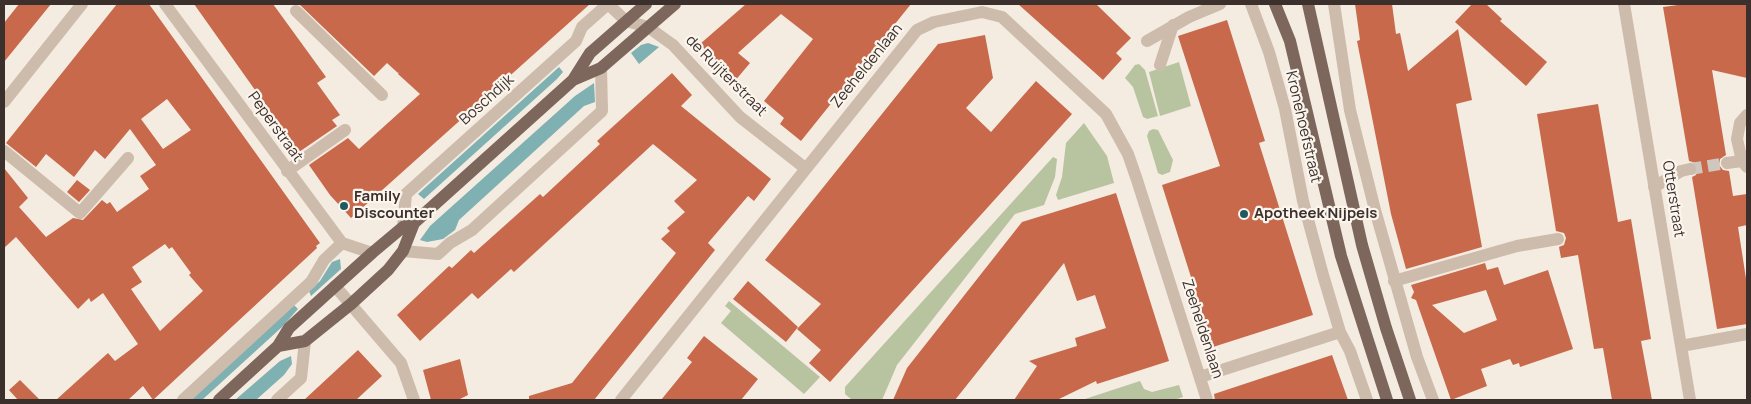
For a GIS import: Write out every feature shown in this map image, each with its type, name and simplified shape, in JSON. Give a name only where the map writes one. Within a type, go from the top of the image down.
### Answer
[{"type":"main road","name":"Boschdijk","points":[[219,400],[278,346],[289,328],[335,286],[372,253],[409,225],[573,80],[590,53],[646,4]]},
{"type":"main road","name":"Boschdijk","points":[[573,80],[601,68],[675,4]]},
{"type":"main road","name":"Kronehoefstraat","points":[[1275,4],[1290,41],[1341,256],[1387,400]]},
{"type":"main road","name":"Kronehoefstraat","points":[[1308,4],[1362,245],[1386,328],[1410,400]]},
{"type":"main road","name":"Boschdijk","points":[[278,346],[305,341],[351,304],[388,270],[403,251],[409,225]]},
{"type":"street","points":[[4,102],[82,4]]},
{"type":"street","name":"Peperstraat","points":[[165,4],[342,243]]},
{"type":"street","points":[[608,4],[626,21],[648,27]]},
{"type":"street","name":"Boschdijk","points":[[409,225],[406,194],[576,41],[582,27],[608,4]]},
{"type":"street","points":[[1147,41],[1173,25],[1220,4]]},
{"type":"street","name":"Kronehoefstraat","points":[[1251,4],[1269,52],[1284,109],[1304,201],[1340,332],[1350,351],[1367,400]]},
{"type":"street","points":[[1334,4],[1350,110],[1394,281],[1433,400]]},
{"type":"street","name":"Otterstraat","points":[[1624,4],[1690,400]]},
{"type":"street","points":[[296,11],[382,95]]},
{"type":"street","name":"Zeeheldenlaan","points":[[621,400],[744,249],[805,168],[917,30],[934,22],[982,12],[1002,17],[1106,114],[1124,146],[1138,180],[1207,400]]},
{"type":"street","points":[[1160,65],[1173,25]]},
{"type":"street","name":"de Ruijterstraat","points":[[648,27],[673,45],[740,117],[805,168]]},
{"type":"street","points":[[403,251],[438,254],[450,243],[472,230],[587,124],[602,110],[601,68]]},
{"type":"street","points":[[1727,163],[1745,164],[1737,139],[1740,123],[1747,115]]},
{"type":"street","points":[[287,171],[345,130]]},
{"type":"street","points":[[4,151],[80,213],[128,158]]},
{"type":"street","points":[[1654,187],[1681,171],[1690,169]]},
{"type":"street","points":[[1394,281],[1517,246],[1558,239]]},
{"type":"street","points":[[183,400],[311,282],[324,260],[342,243],[372,253]]},
{"type":"street","points":[[335,286],[401,363],[414,400]]},
{"type":"street","points":[[1200,377],[1340,332]]},
{"type":"street","points":[[1681,346],[1747,334]]},
{"type":"street","points":[[277,400],[302,378],[305,341]]},
{"type":"green space","points":[[1179,62],[1191,106],[1160,116],[1149,72]]},
{"type":"green space","points":[[1139,64],[1145,70],[1158,116],[1147,119],[1143,117],[1133,87],[1125,78],[1135,65]]},
{"type":"green space","points":[[1084,123],[1107,156],[1114,183],[1058,200],[1056,195],[1062,177],[1066,143]]},
{"type":"green space","points":[[1153,129],[1158,130],[1173,160],[1170,172],[1162,175],[1158,173],[1147,136],[1149,131]]},
{"type":"green space","points":[[1053,157],[1057,159],[1055,177],[1044,205],[1015,214],[897,365],[882,400],[852,400],[845,394],[845,387]]},
{"type":"green space","points":[[729,301],[820,377],[804,394],[721,323],[731,311],[725,306]]},
{"type":"green space","points":[[1140,381],[1144,389],[1152,392],[1179,385],[1183,397],[1174,400],[1082,400]]},
{"type":"water","points":[[648,43],[659,47],[639,64],[631,53],[641,45]]},
{"type":"water","points":[[559,67],[563,72],[557,79],[424,199],[418,194]]},
{"type":"water","points":[[594,83],[595,102],[584,106],[459,220],[455,230],[443,239],[427,242],[420,240],[430,226],[575,96]]},
{"type":"water","points":[[340,259],[341,269],[311,296],[309,291],[320,281],[332,262]]},
{"type":"water","points":[[294,305],[298,309],[282,327],[202,400],[191,400]]},
{"type":"water","points":[[291,356],[292,364],[284,375],[256,400],[235,400],[280,361]]},
{"type":"building","points":[[19,4],[51,4],[4,62],[4,23]]},
{"type":"building","points":[[117,4],[149,4],[320,243],[316,246],[317,248],[153,400],[143,386],[128,400],[56,400],[108,353],[115,361],[138,344],[103,293],[91,302],[89,298],[78,309],[16,237],[4,248],[4,168],[28,198],[19,207],[46,237],[73,218],[83,220],[102,200],[107,204],[110,202],[117,212],[149,189],[140,176],[156,165],[130,129],[105,159],[95,150],[74,177],[46,154],[36,167],[6,143]],"holes":[[[167,99],[191,130],[163,149],[141,119]],[[165,244],[169,249],[172,247],[191,273],[189,275],[203,291],[160,331],[131,289],[142,282],[132,267]]]},
{"type":"building","points":[[194,4],[273,4],[326,77],[317,83],[340,115],[332,120],[337,126],[299,152]]},
{"type":"building","points":[[299,4],[590,4],[351,218],[330,195],[309,165],[348,138],[359,149],[420,94],[398,74],[399,72],[387,63],[374,76]]},
{"type":"building","points":[[746,4],[911,4],[801,141],[780,124],[784,118],[764,101],[813,39],[781,14],[738,53],[750,63],[734,82],[700,44]]},
{"type":"building","points":[[1018,4],[1096,4],[1131,38],[1116,53],[1122,59],[1103,80]]},
{"type":"building","points":[[1355,4],[1392,4],[1396,34],[1400,33],[1408,71],[1458,29],[1472,100],[1456,104],[1482,247],[1406,269],[1391,214],[1357,41],[1360,40]]},
{"type":"building","points":[[1472,4],[1486,4],[1502,19],[1500,21],[1547,62],[1526,86],[1455,22]]},
{"type":"building","points":[[1685,4],[1747,4],[1747,78],[1712,70],[1726,155],[1720,159],[1719,165],[1723,170],[1729,171],[1733,196],[1747,194],[1747,225],[1738,227],[1747,285],[1747,324],[1717,329],[1692,177],[1696,175],[1698,168],[1696,163],[1689,161],[1663,7]]},
{"type":"building","points":[[1227,20],[1265,141],[1259,143],[1313,315],[1213,347],[1162,185],[1220,166],[1178,36]]},
{"type":"building","points":[[985,35],[993,78],[966,108],[991,132],[1036,81],[1072,114],[830,382],[809,363],[821,350],[797,329],[821,304],[765,260],[938,44]]},
{"type":"building","points":[[672,73],[692,95],[681,106],[771,179],[754,201],[748,196],[708,243],[715,250],[594,400],[529,400],[529,396],[572,383],[676,253],[661,239],[670,231],[667,228],[685,212],[674,201],[697,180],[653,144],[514,272],[511,269],[478,299],[472,293],[420,341],[397,315],[449,266],[452,268],[471,250],[474,253],[540,194],[543,197],[600,144],[597,141]]},
{"type":"building","points":[[1598,104],[1618,222],[1631,219],[1651,339],[1641,341],[1652,400],[1612,400],[1603,348],[1594,349],[1578,255],[1561,258],[1559,247],[1564,245],[1566,238],[1564,233],[1556,231],[1537,114]]},
{"type":"building","points":[[77,180],[90,190],[79,202],[67,192]]},
{"type":"building","points":[[1116,193],[1169,361],[1097,384],[1096,381],[1057,400],[1014,400],[1037,366],[1029,361],[1077,346],[1075,338],[1106,328],[1095,295],[1077,301],[1064,263],[955,400],[893,400],[907,368],[1022,222]]},
{"type":"building","points":[[1485,263],[1487,270],[1498,267],[1504,285],[1548,270],[1573,349],[1520,367],[1519,363],[1513,365],[1510,359],[1481,369],[1487,386],[1451,400],[1416,300],[1411,298],[1414,292],[1411,285]],"holes":[[[1486,290],[1497,320],[1464,333],[1432,305]]]},
{"type":"building","points":[[748,281],[798,327],[786,342],[733,299]]},
{"type":"building","points":[[704,336],[758,379],[741,400],[661,400],[692,362],[687,358]]},
{"type":"building","points":[[358,350],[382,376],[356,400],[304,400]]},
{"type":"building","points":[[1332,355],[1348,400],[1215,400],[1214,394]]},
{"type":"building","points":[[460,359],[468,395],[458,400],[431,400],[423,370]]},
{"type":"building","points":[[20,380],[40,400],[18,400],[9,390]]},
{"type":"tunnel","points":[[1690,169],[1727,163]]},
{"type":"place","name":"Family Discounter","points":[[344,206]]},
{"type":"place","name":"Apotheek Nijpels","points":[[1244,214]]}]
